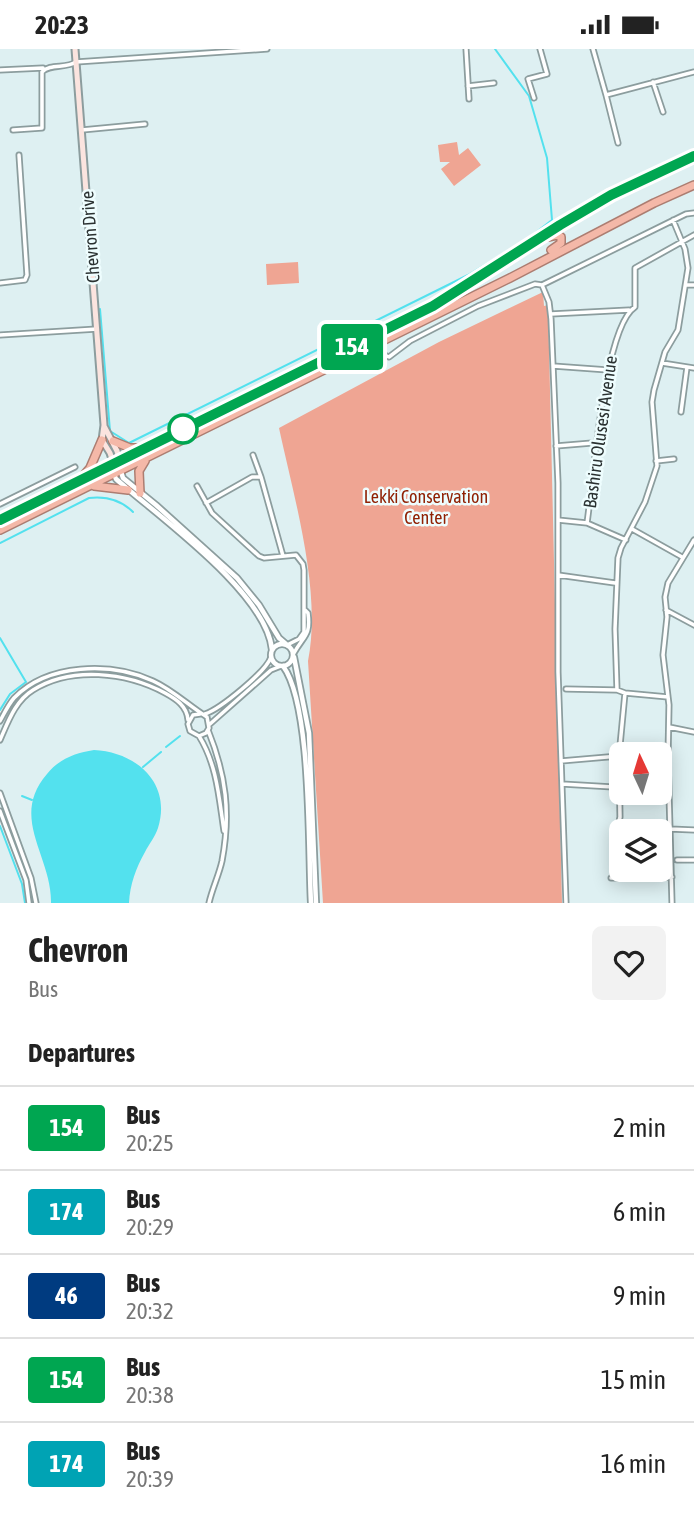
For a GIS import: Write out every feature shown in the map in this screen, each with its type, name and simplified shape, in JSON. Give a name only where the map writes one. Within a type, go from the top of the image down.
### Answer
[{"type":"highway","points":[[140,493],[139,471],[149,450],[177,432],[433,306],[611,195],[694,156]]},
{"type":"highway","points":[[0,530],[87,488],[117,467],[149,450],[369,348],[654,202],[694,185]]},
{"type":"highway","points":[[534,243],[554,235],[562,237],[561,243],[535,264]]},
{"type":"highway","points":[[36,512],[45,504],[174,437],[177,432]]},
{"type":"highway","points":[[75,483],[90,468],[102,440]]},
{"type":"highway","points":[[113,441],[130,448],[149,450]]},
{"type":"highway","points":[[0,520],[75,483],[117,467]]},
{"type":"highway","points":[[87,488],[101,486],[128,490]]},
{"type":"main road","name":"Chevron Drive","points":[[75,49],[104,425],[102,440]]},
{"type":"main road","name":"Chevron Drive","points":[[104,425],[113,441],[117,467]]},
{"type":"main road","points":[[102,440],[117,467]]},
{"type":"street","points":[[0,71],[46,68],[76,62],[267,49]]},
{"type":"street","points":[[466,49],[469,99]]},
{"type":"street","points":[[534,98],[528,79],[547,74],[540,49]]},
{"type":"street","points":[[593,49],[618,143]]},
{"type":"street","points":[[13,130],[43,128],[42,72],[46,68]]},
{"type":"street","points":[[606,95],[694,72]]},
{"type":"street","points":[[653,82],[663,112]]},
{"type":"street","points":[[468,86],[494,83]]},
{"type":"street","points":[[82,130],[145,124]]},
{"type":"street","points":[[0,283],[25,280],[27,275],[19,155]]},
{"type":"street","points":[[369,348],[389,358],[410,341],[478,306],[536,284],[542,285],[673,220],[694,213]]},
{"type":"street","points":[[617,690],[615,583],[618,558],[645,502],[657,466],[652,402],[661,363],[678,330],[686,285],[688,268],[682,240],[673,220]]},
{"type":"street","points":[[682,240],[694,235]]},
{"type":"street","name":"Bashiru Olusesi Avenue","points":[[587,523],[608,370],[613,347],[629,310],[635,307],[635,268],[682,240]]},
{"type":"street","points":[[542,285],[550,302],[551,314],[566,903]]},
{"type":"street","points":[[686,285],[694,285]]},
{"type":"street","points":[[551,314],[629,310]]},
{"type":"street","points":[[0,335],[97,329]]},
{"type":"street","points":[[381,342],[382,356]]},
{"type":"street","points":[[661,363],[694,368]]},
{"type":"street","points":[[553,366],[608,370]]},
{"type":"street","points":[[681,412],[687,367]]},
{"type":"street","points":[[556,446],[592,443]]},
{"type":"street","points":[[253,455],[284,556]]},
{"type":"street","points":[[656,461],[674,459]]},
{"type":"street","points":[[0,504],[75,467]]},
{"type":"street","points":[[117,467],[116,479],[237,587],[265,626],[275,663],[282,666],[291,684],[303,732],[310,903]]},
{"type":"street","points":[[117,467],[123,478],[237,578],[294,655],[309,733],[316,903]]},
{"type":"street","points":[[206,503],[252,477],[261,477]]},
{"type":"street","points":[[188,721],[193,715],[211,712],[244,686],[268,664],[276,645],[287,645],[299,639],[304,632],[305,610],[303,564],[296,555],[264,558],[259,556],[212,513],[197,486]]},
{"type":"street","points":[[558,520],[587,523],[626,540]]},
{"type":"street","points":[[632,529],[682,557]]},
{"type":"street","points":[[670,819],[668,697],[663,655],[666,590],[682,557],[694,540]]},
{"type":"street","points":[[558,575],[615,583]]},
{"type":"street","points":[[209,903],[221,862],[227,796],[208,730],[210,724],[271,670],[290,663],[306,639],[309,629],[309,613],[305,610]]},
{"type":"street","points":[[666,610],[694,625]]},
{"type":"street","points":[[0,722],[14,698],[34,683],[63,673],[94,669],[115,670],[150,680],[170,690],[207,717],[210,724]]},
{"type":"street","points":[[0,740],[15,708],[27,695],[50,683],[73,676],[112,676],[155,688],[182,705],[188,715],[190,731],[199,736],[212,764],[218,787],[225,836]]},
{"type":"street","points":[[566,689],[617,690],[668,697]]},
{"type":"street","points":[[620,742],[625,693]]},
{"type":"street","points":[[669,727],[694,732]]},
{"type":"street","points":[[199,736],[208,730]]},
{"type":"street","points":[[561,761],[609,757]]},
{"type":"street","points":[[562,784],[609,787]]},
{"type":"street","points":[[0,795],[32,878],[36,903]]},
{"type":"street","points":[[0,811],[26,880],[29,903]]},
{"type":"street","points":[[672,829],[694,830]]},
{"type":"street","points":[[677,860],[694,860]]},
{"type":"street","points":[[672,882],[672,903]]},
{"type":"green space","points":[[457,142],[459,155],[468,148],[481,165],[454,186],[441,169],[450,162],[440,162],[438,145]]},
{"type":"green space","points":[[298,262],[299,283],[267,285],[266,264]]},
{"type":"green space","name":"Lekki Conservation Center","points":[[543,292],[544,306],[548,305],[562,903],[323,903],[308,661],[311,634],[309,575],[279,428],[439,342]]},
{"type":"water","points":[[94,750],[124,757],[147,773],[160,797],[158,828],[136,870],[129,903],[51,903],[50,886],[32,822],[36,790],[57,764],[68,757]]},
{"type":"waterway","points":[[495,49],[529,96],[547,158],[552,220],[526,240]]},
{"type":"waterway","points":[[100,309],[110,431],[129,443],[468,275],[514,247]]},
{"type":"waterway","points":[[0,543],[89,498],[113,500],[133,512]]},
{"type":"waterway","points":[[0,638],[26,682],[10,694],[0,710]]},
{"type":"waterway","points":[[166,747],[180,736]]},
{"type":"waterway","points":[[143,767],[161,752]]},
{"type":"waterway","points":[[22,796],[32,800]]},
{"type":"waterway","points":[[0,826],[22,884],[25,903]]},
{"type":"bus line","name":"154","points":[[0,520],[433,306],[611,195],[694,156]]}]
